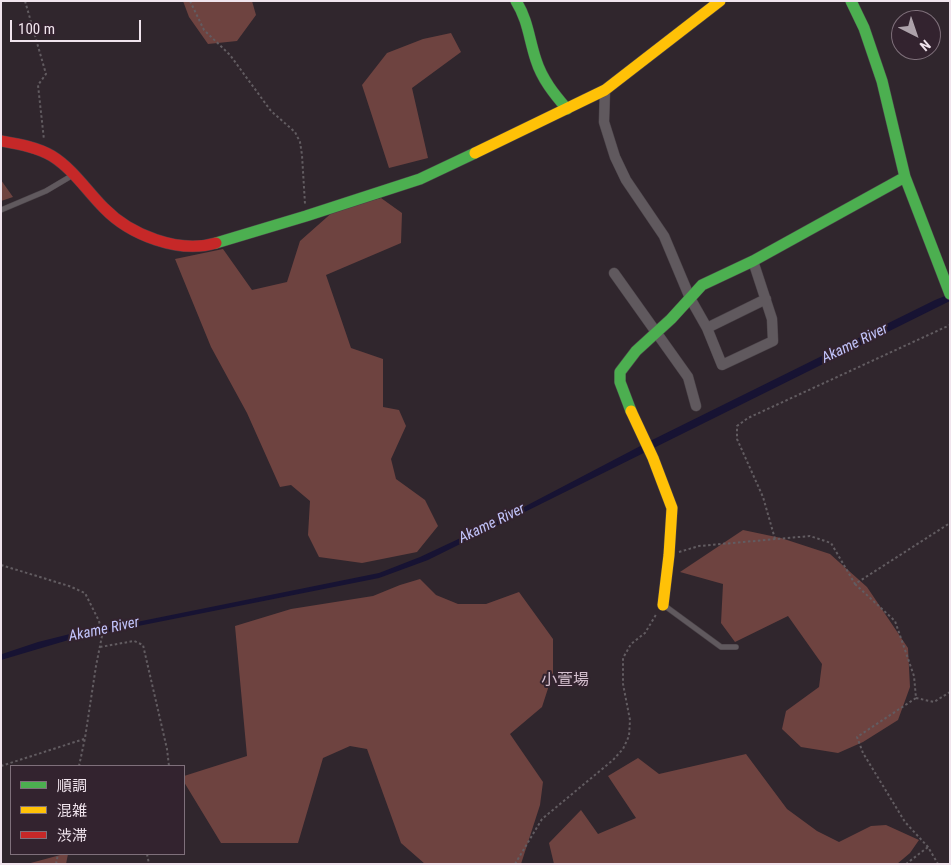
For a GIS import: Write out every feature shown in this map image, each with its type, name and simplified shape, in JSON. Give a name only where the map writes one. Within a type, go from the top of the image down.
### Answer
[{"type":"street","points":[[516,1],[526,17],[536,58],[546,83],[567,109]]},
{"type":"street","points":[[1,141],[34,148],[58,160],[74,174],[104,208],[129,227],[167,241],[194,247],[208,245],[420,179],[567,109],[605,90],[720,1]]},
{"type":"street","points":[[850,1],[864,28],[882,81],[906,177],[949,291]]},
{"type":"street","points":[[605,90],[604,122],[615,158],[626,180],[664,236],[690,298],[707,328],[722,365],[772,341],[772,319],[753,261]]},
{"type":"street","points":[[662,604],[669,555],[672,508],[653,458],[628,404],[620,382],[620,372],[636,351],[671,319],[702,285],[753,261],[906,177]]},
{"type":"street","points":[[614,273],[688,378],[696,406]]},
{"type":"street","points":[[707,328],[766,298]]},
{"type":"lane","points":[[1,210],[46,191],[74,174]]},
{"type":"lane","points":[[662,604],[721,646],[736,646]]},
{"type":"path","points":[[25,1],[46,74],[38,85],[45,152]]},
{"type":"path","points":[[190,1],[204,30],[230,55],[271,111],[295,132],[298,137],[302,155],[306,216]]},
{"type":"path","points":[[775,539],[763,497],[737,439],[737,426],[748,418],[950,325]]},
{"type":"path","points":[[855,584],[950,523]]},
{"type":"path","points":[[669,555],[699,546],[810,536],[831,543],[855,584],[895,620],[914,676],[916,698]]},
{"type":"path","points":[[1,565],[69,586],[85,593],[99,621],[102,636],[79,765]]},
{"type":"path","points":[[515,864],[542,819],[613,760],[623,749],[629,736],[630,720],[623,684],[623,658],[631,644],[645,633],[662,604]]},
{"type":"path","points":[[99,647],[134,642],[143,645],[167,749],[169,765]]},
{"type":"path","points":[[938,864],[928,847],[905,822],[863,753],[857,738],[916,698],[934,702],[950,692]]},
{"type":"path","points":[[1,766],[85,738]]},
{"type":"path","points":[[906,864],[928,847]]},
{"type":"shaded area","points":[[183,1],[252,1],[256,15],[237,41],[208,44],[189,17]]},
{"type":"shaded area","points":[[451,33],[461,52],[412,88],[428,158],[389,168],[362,85],[387,53],[423,39]]},
{"type":"shaded area","points":[[1,180],[13,197],[1,201]]},
{"type":"shaded area","points":[[381,198],[402,213],[401,243],[326,275],[351,348],[383,359],[383,407],[399,410],[406,426],[391,459],[396,479],[425,500],[438,526],[417,552],[362,563],[319,557],[308,535],[310,501],[291,485],[280,487],[247,413],[211,347],[175,259],[223,249],[252,290],[287,282],[300,241],[335,210]]},
{"type":"shaded area","points":[[743,530],[781,538],[830,554],[867,587],[908,648],[910,687],[898,720],[863,742],[838,753],[801,747],[782,729],[786,711],[819,687],[822,664],[788,616],[735,642],[721,623],[723,584],[680,572]]},
{"type":"shaded area","points":[[420,579],[436,595],[458,604],[486,604],[519,592],[553,639],[553,673],[542,707],[510,734],[543,782],[540,805],[521,864],[425,864],[401,843],[367,749],[350,746],[323,758],[298,843],[221,843],[185,784],[185,776],[247,756],[235,626],[291,609],[373,596]]},
{"type":"shaded area","points":[[746,754],[787,809],[817,831],[839,842],[871,826],[886,825],[919,840],[910,853],[897,864],[554,864],[549,843],[581,810],[598,834],[636,818],[608,776],[638,758],[659,774]]},
{"type":"shaded area","points":[[60,855],[68,855],[66,864],[27,864]]},
{"type":"water","name":"Akame River","points":[[950,294],[950,301],[428,560],[379,578],[82,636],[1,660],[2,654],[38,642],[86,630],[102,629],[379,573],[420,557],[499,520],[648,442]]},
{"type":"traffic: fast","points":[[516,1],[526,22],[536,60],[542,74],[553,92],[567,109]]},
{"type":"traffic: fast","points":[[851,1],[864,28],[882,81],[905,177],[950,294]]},
{"type":"traffic: fast","points":[[216,243],[420,179],[475,153]]},
{"type":"traffic: fast","points":[[631,411],[620,382],[620,372],[636,351],[671,319],[702,285],[753,261],[905,177]]},
{"type":"traffic: slow","points":[[475,153],[605,90],[720,1]]},
{"type":"traffic: slow","points":[[631,411],[653,458],[672,508],[663,605]]},
{"type":"traffic: jam","points":[[1,141],[34,148],[60,161],[115,218],[141,234],[171,244],[187,246],[202,246],[216,243]]},
{"type":"district","name":"小萱場","points":[[565,681]]}]
